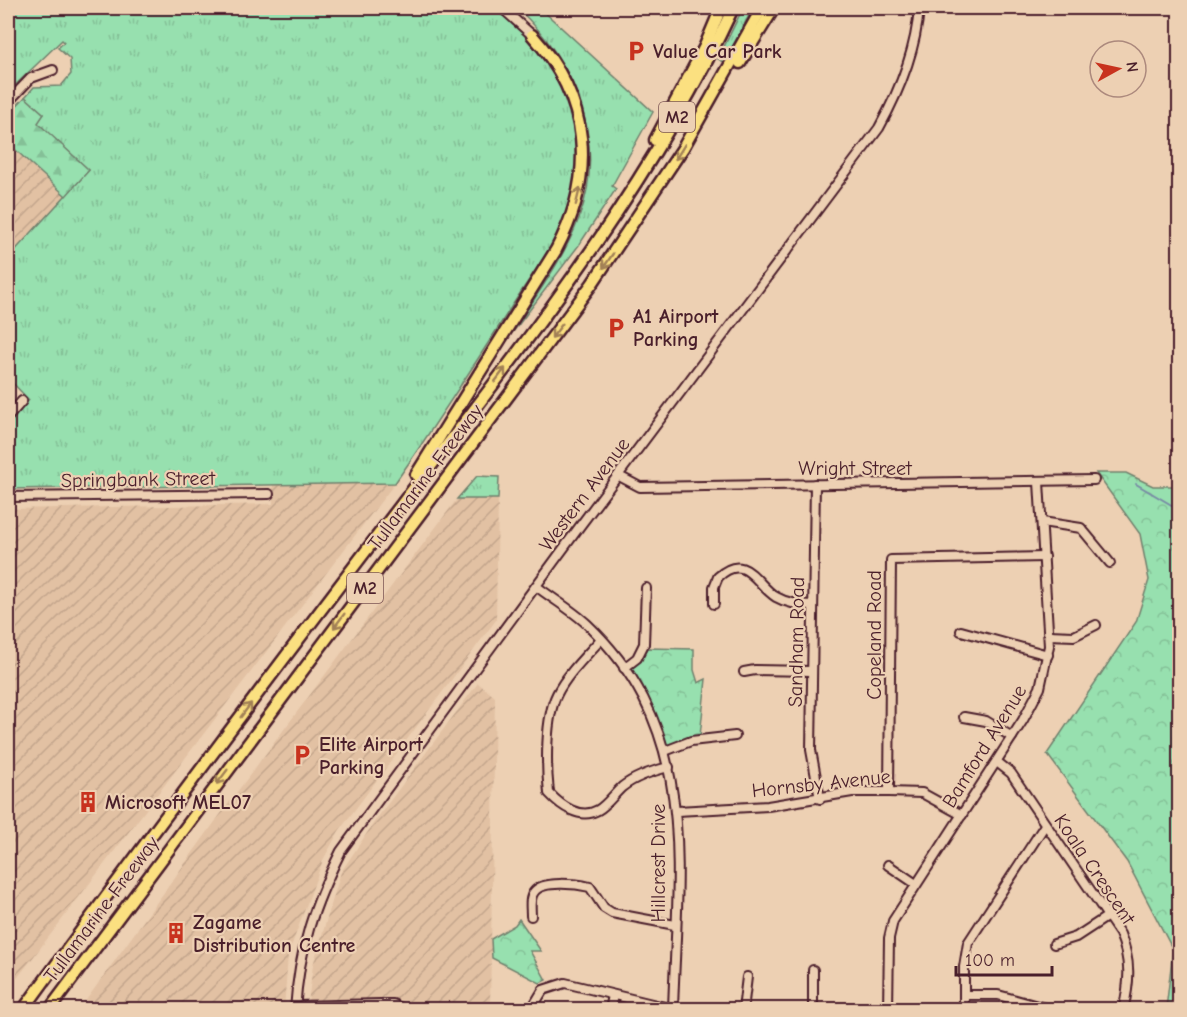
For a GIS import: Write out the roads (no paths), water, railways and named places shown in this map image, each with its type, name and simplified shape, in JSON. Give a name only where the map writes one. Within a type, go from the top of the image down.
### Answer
[{"type":"highway","points":[[610,221],[675,104],[721,8]]},
{"type":"highway","name":"Tullamarine Freeway","points":[[23,1010],[538,325],[610,221],[675,120],[733,8]]},
{"type":"highway","name":"Tullamarine Freeway","points":[[49,1010],[592,284],[672,165],[762,8]]},
{"type":"highway","points":[[721,83],[730,78],[774,8]]},
{"type":"highway","points":[[388,522],[556,250],[574,212],[581,186],[583,159],[578,118],[556,65],[532,35]]},
{"type":"street","points":[[502,8],[532,35]]},
{"type":"street","name":"Western Avenue","points":[[295,1008],[309,925],[315,905],[341,851],[879,128],[906,73],[915,38],[919,8]]},
{"type":"street","points":[[8,102],[31,78],[53,70]]},
{"type":"street","points":[[8,417],[22,401]]},
{"type":"street","name":"Wright Street","points":[[619,476],[640,487],[1094,480]]},
{"type":"street","name":"Bamford Avenue","points":[[888,1010],[890,929],[916,884],[997,762],[1040,688],[1048,655],[1048,635],[1039,482]]},
{"type":"street","name":"Sandham Road","points":[[815,484],[811,750],[820,799]]},
{"type":"street","name":"Springbank Street","points":[[8,497],[269,494]]},
{"type":"street","points":[[1042,522],[1081,528],[1110,562]]},
{"type":"street","name":"Copeland Road","points":[[889,792],[891,560],[1044,557]]},
{"type":"street","points":[[714,604],[714,587],[718,577],[737,568],[750,571],[777,597],[797,605],[813,605]]},
{"type":"street","name":"Hillcrest Drive","points":[[536,586],[573,613],[601,639],[624,668],[649,709],[665,751],[677,811],[673,1009]]},
{"type":"street","points":[[624,668],[637,658],[644,644],[646,588]]},
{"type":"street","points":[[1048,635],[1074,636],[1096,625]]},
{"type":"street","points":[[961,632],[1048,655]]},
{"type":"street","points":[[601,639],[582,660],[553,702],[549,721],[549,793],[570,810],[584,813],[597,810],[634,779],[669,766]]},
{"type":"street","points":[[744,672],[755,670],[812,671]]},
{"type":"street","points":[[964,717],[986,722],[1012,737]]},
{"type":"street","points":[[665,751],[691,741],[735,736]]},
{"type":"street","name":"Koala Crescent","points":[[997,762],[1011,774],[1120,934],[1129,962],[1129,987],[1124,1010]]},
{"type":"street","name":"Hornsby Avenue","points":[[677,811],[768,806],[852,792],[889,792],[922,793],[962,815]]},
{"type":"street","points":[[963,1010],[964,967],[968,943],[1045,825]]},
{"type":"street","points":[[888,865],[916,884]]},
{"type":"street","points":[[531,916],[531,897],[535,889],[544,886],[583,885],[590,887],[604,908],[612,913],[675,925]]},
{"type":"street","points":[[1054,944],[1076,937],[1108,916]]},
{"type":"street","points":[[813,970],[813,1010]]},
{"type":"street","points":[[743,1010],[747,977]]},
{"type":"street","points":[[531,1010],[543,990],[565,983],[673,1009]]},
{"type":"street","points":[[610,1010],[613,994]]},
{"type":"street","points":[[964,995],[998,995],[1052,1010]]},
{"type":"street","points":[[295,1008],[393,1004],[404,1010]]},
{"type":"waterway","points":[[1136,484],[1180,510]]},
{"type":"place","name":"Value Car Park","points":[[636,51]]},
{"type":"place","name":"A1 Airport Parking","points":[[616,328]]},
{"type":"place","name":"Elite Airport Parking","points":[[302,755]]},
{"type":"place","name":"Microsoft MEL07","points":[[88,802]]},
{"type":"place","name":"Zagame Distribution Centre","points":[[176,933]]}]
